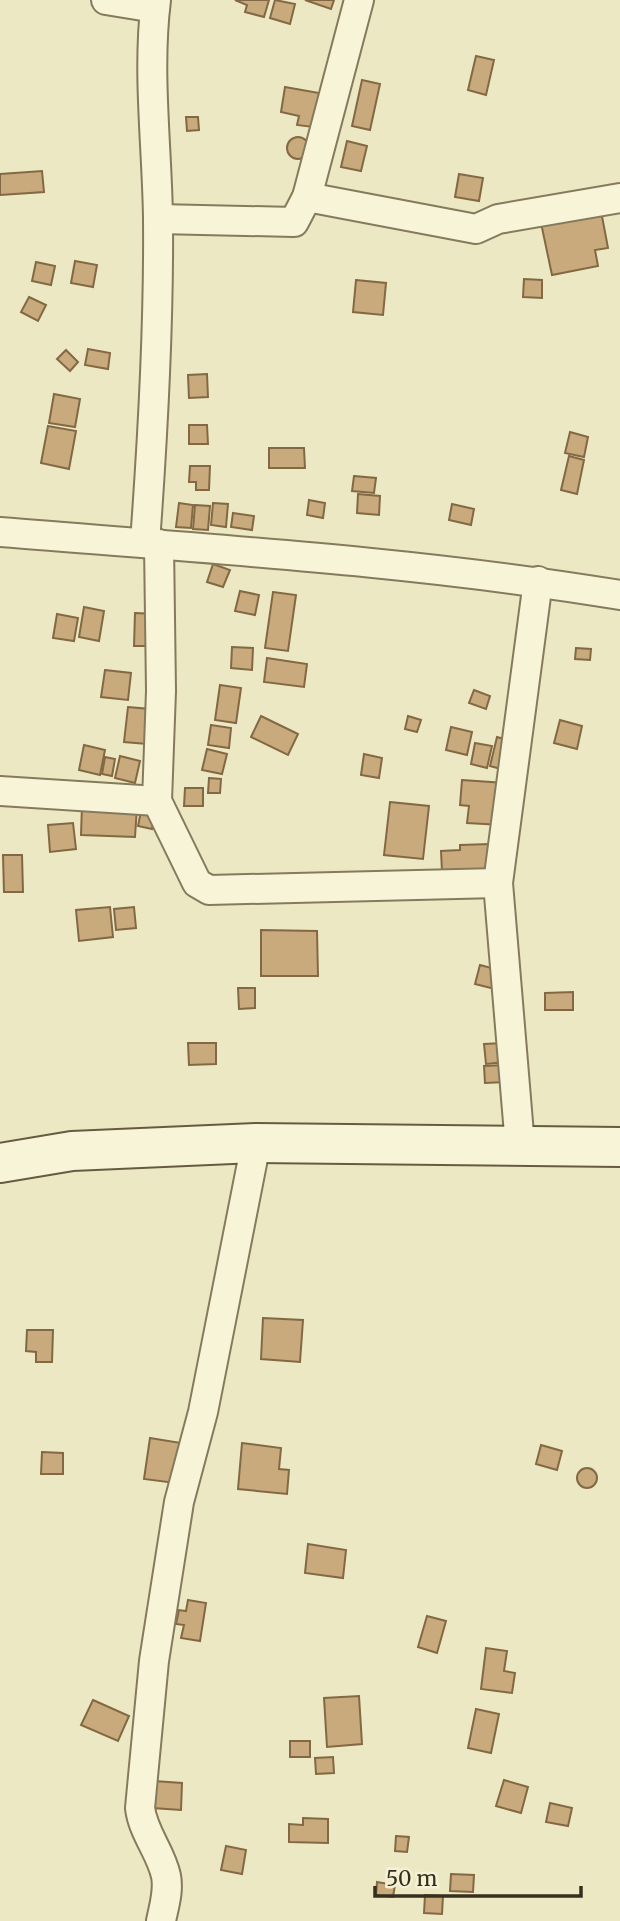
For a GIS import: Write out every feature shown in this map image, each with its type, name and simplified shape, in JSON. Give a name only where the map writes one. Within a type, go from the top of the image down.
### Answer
[{"type":"street","points":[[106,0],[156,4],[158,219],[152,543],[161,691],[157,801],[197,883],[209,890],[498,883]]},
{"type":"street","points":[[158,219],[294,222],[307,197],[359,0]]},
{"type":"street","points":[[307,197],[476,229],[498,219],[620,198]]},
{"type":"street","points":[[0,532],[337,558],[538,582],[620,595]]},
{"type":"street","points":[[520,1146],[498,883],[538,582]]},
{"type":"street","points":[[0,791],[157,801]]},
{"type":"street","points":[[161,1921],[167,1894],[166,1876],[142,1822],[140,1808],[154,1661],[178,1502],[203,1412],[256,1143]]},
{"type":"street","points":[[0,1163],[72,1152],[256,1143],[620,1147]]},
{"type":"building","points":[[235,0],[269,0],[264,17],[245,12],[247,5]]},
{"type":"building","points":[[275,0],[295,4],[290,24],[270,18]]},
{"type":"building","points":[[305,0],[334,0],[331,9]]},
{"type":"building","points":[[476,56],[494,60],[486,95],[468,90]]},
{"type":"building","points":[[362,80],[380,84],[370,130],[352,126]]},
{"type":"building","points":[[285,87],[319,93],[313,127],[297,125],[299,116],[281,112]]},
{"type":"building","points":[[186,117],[198,117],[199,130],[187,131]]},
{"type":"building","points":[[298,137],[308,144],[309,148],[302,158],[298,159],[288,152],[287,148],[294,138]]},
{"type":"building","points":[[347,141],[367,146],[361,171],[341,167]]},
{"type":"building","points":[[42,171],[44,192],[0,195],[0,174]]},
{"type":"building","points":[[459,174],[483,178],[479,201],[455,197]]},
{"type":"building","points":[[601,211],[608,248],[595,250],[598,266],[552,275],[541,223]]},
{"type":"building","points":[[75,261],[97,265],[93,287],[71,283]]},
{"type":"building","points":[[36,262],[55,266],[51,285],[32,281]]},
{"type":"building","points":[[524,279],[542,280],[542,298],[523,297]]},
{"type":"building","points":[[356,280],[386,283],[383,315],[353,312]]},
{"type":"building","points":[[29,297],[46,305],[38,321],[21,312]]},
{"type":"building","points":[[88,349],[110,353],[108,369],[85,365]]},
{"type":"building","points":[[66,350],[78,362],[70,371],[57,359]]},
{"type":"building","points":[[207,374],[208,397],[189,398],[188,375]]},
{"type":"building","points":[[54,394],[80,399],[75,427],[49,423]]},
{"type":"building","points":[[189,425],[207,425],[208,444],[189,444]]},
{"type":"building","points":[[48,426],[76,431],[69,469],[41,463]]},
{"type":"building","points":[[570,432],[588,437],[584,457],[565,453]]},
{"type":"building","points":[[269,448],[304,448],[305,468],[269,468]]},
{"type":"building","points":[[569,456],[584,460],[577,494],[561,490]]},
{"type":"building","points":[[190,466],[210,466],[209,490],[196,490],[196,482],[189,482]]},
{"type":"building","points":[[354,476],[376,478],[374,493],[352,491]]},
{"type":"building","points":[[358,494],[380,496],[379,515],[357,513]]},
{"type":"building","points":[[309,500],[325,503],[323,518],[307,515]]},
{"type":"building","points":[[179,503],[193,505],[191,528],[176,527]]},
{"type":"building","points":[[213,503],[228,504],[226,527],[211,525]]},
{"type":"building","points":[[452,504],[474,509],[471,525],[449,520]]},
{"type":"building","points":[[195,505],[210,506],[208,530],[193,529]]},
{"type":"building","points":[[233,513],[254,516],[252,530],[231,527]]},
{"type":"building","points":[[213,564],[230,570],[223,587],[207,582]]},
{"type":"building","points":[[240,591],[259,595],[255,615],[235,611]]},
{"type":"building","points":[[273,592],[296,595],[288,651],[265,648]]},
{"type":"building","points":[[84,607],[104,611],[99,641],[79,637]]},
{"type":"building","points":[[135,613],[157,614],[156,646],[134,646]]},
{"type":"building","points":[[57,614],[78,618],[74,641],[53,638]]},
{"type":"building","points":[[232,647],[253,648],[252,670],[231,668]]},
{"type":"building","points":[[576,648],[591,649],[590,660],[575,659]]},
{"type":"building","points":[[267,658],[307,664],[304,687],[264,682]]},
{"type":"building","points":[[105,670],[131,673],[128,700],[101,697]]},
{"type":"building","points":[[220,685],[241,688],[236,723],[215,720]]},
{"type":"building","points":[[474,690],[490,696],[486,709],[469,703]]},
{"type":"building","points":[[128,707],[150,709],[147,744],[124,742]]},
{"type":"building","points":[[261,716],[298,734],[288,755],[251,737]]},
{"type":"building","points":[[408,716],[421,720],[417,732],[405,729]]},
{"type":"building","points":[[560,720],[582,726],[577,749],[554,743]]},
{"type":"building","points":[[211,725],[231,728],[229,748],[208,745]]},
{"type":"building","points":[[451,727],[472,732],[467,755],[446,750]]},
{"type":"building","points":[[497,737],[515,742],[508,771],[490,766]]},
{"type":"building","points":[[475,743],[492,746],[487,768],[471,764]]},
{"type":"building","points":[[84,745],[105,750],[100,775],[79,770]]},
{"type":"building","points":[[207,749],[227,754],[222,774],[202,770]]},
{"type":"building","points":[[364,754],[382,758],[379,778],[361,775]]},
{"type":"building","points":[[120,756],[140,761],[135,783],[115,778]]},
{"type":"building","points":[[105,757],[115,759],[112,776],[102,774]]},
{"type":"building","points":[[209,778],[221,779],[220,793],[208,793]]},
{"type":"building","points":[[462,780],[505,783],[502,825],[467,823],[469,806],[460,805]]},
{"type":"building","points":[[185,788],[203,788],[203,806],[184,806]]},
{"type":"building","points":[[390,802],[429,806],[423,859],[384,855]]},
{"type":"building","points":[[82,805],[137,807],[135,837],[81,835]]},
{"type":"building","points":[[141,811],[155,814],[152,829],[138,826]]},
{"type":"building","points":[[73,823],[76,849],[50,852],[48,825]]},
{"type":"building","points":[[490,844],[491,869],[442,872],[441,851],[460,850],[460,845]]},
{"type":"building","points":[[3,855],[22,855],[23,892],[4,892]]},
{"type":"building","points":[[110,907],[113,937],[79,941],[76,910]]},
{"type":"building","points":[[134,907],[136,928],[116,930],[114,909]]},
{"type":"building","points":[[261,930],[317,931],[318,976],[261,976]]},
{"type":"building","points":[[480,965],[499,970],[495,989],[475,984]]},
{"type":"building","points":[[238,988],[255,988],[255,1008],[239,1009]]},
{"type":"building","points":[[573,992],[573,1010],[545,1010],[545,993]]},
{"type":"building","points":[[188,1043],[216,1043],[216,1064],[189,1065]]},
{"type":"building","points":[[504,1043],[506,1062],[486,1064],[484,1044]]},
{"type":"building","points":[[504,1065],[506,1082],[485,1083],[484,1066]]},
{"type":"building","points":[[263,1318],[303,1320],[300,1362],[261,1359]]},
{"type":"building","points":[[27,1330],[53,1330],[52,1362],[36,1362],[36,1352],[26,1351]]},
{"type":"building","points":[[150,1438],[181,1443],[175,1483],[144,1479]]},
{"type":"building","points":[[242,1443],[281,1448],[279,1469],[289,1470],[287,1494],[238,1489]]},
{"type":"building","points":[[541,1445],[562,1451],[557,1470],[536,1464]]},
{"type":"building","points":[[42,1452],[63,1453],[63,1474],[41,1474]]},
{"type":"building","points":[[587,1468],[594,1471],[597,1478],[594,1485],[587,1488],[580,1485],[577,1478],[580,1471]]},
{"type":"building","points":[[308,1544],[346,1550],[343,1578],[305,1573]]},
{"type":"building","points":[[188,1600],[206,1603],[200,1641],[181,1638],[184,1625],[176,1624],[179,1610],[186,1611]]},
{"type":"building","points":[[427,1616],[446,1621],[437,1653],[418,1647]]},
{"type":"building","points":[[486,1648],[507,1651],[504,1671],[515,1673],[512,1693],[481,1689]]},
{"type":"building","points":[[359,1696],[362,1744],[327,1747],[324,1698]]},
{"type":"building","points":[[93,1700],[129,1716],[118,1741],[81,1725]]},
{"type":"building","points":[[476,1709],[499,1714],[491,1753],[468,1748]]},
{"type":"building","points":[[290,1741],[310,1741],[310,1757],[290,1757]]},
{"type":"building","points":[[333,1757],[334,1773],[316,1774],[315,1758]]},
{"type":"building","points":[[504,1780],[528,1787],[521,1813],[496,1806]]},
{"type":"building","points":[[154,1781],[182,1783],[181,1810],[152,1808]]},
{"type":"building","points":[[550,1803],[572,1808],[568,1826],[546,1822]]},
{"type":"building","points":[[303,1818],[328,1819],[328,1843],[289,1842],[289,1824],[303,1825]]},
{"type":"building","points":[[396,1836],[409,1837],[407,1852],[395,1851]]},
{"type":"building","points":[[226,1846],[246,1850],[242,1874],[221,1870]]},
{"type":"building","points":[[451,1874],[474,1875],[473,1892],[450,1891]]},
{"type":"building","points":[[377,1882],[395,1885],[393,1897],[376,1895]]},
{"type":"building","points":[[425,1895],[443,1896],[442,1914],[424,1913]]}]
